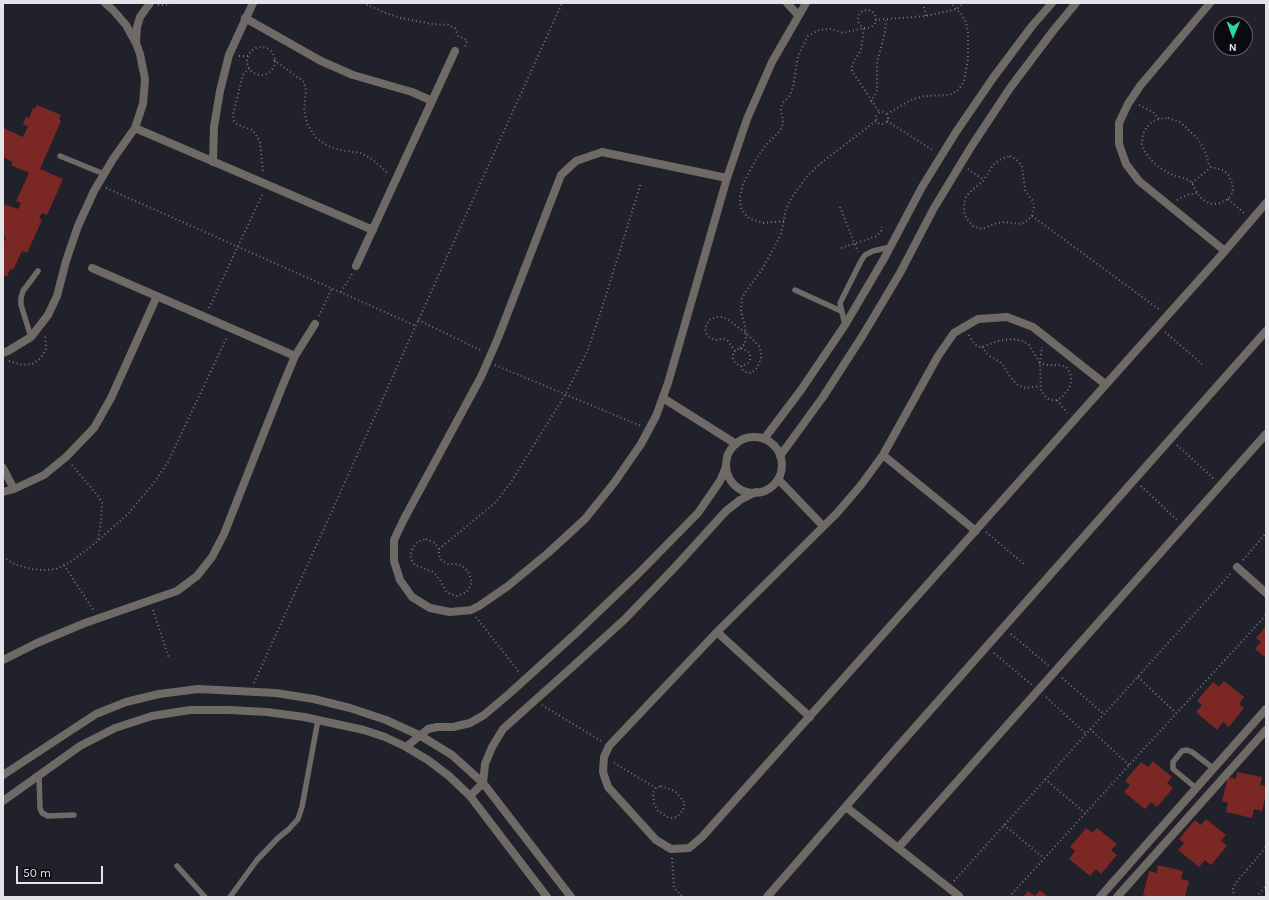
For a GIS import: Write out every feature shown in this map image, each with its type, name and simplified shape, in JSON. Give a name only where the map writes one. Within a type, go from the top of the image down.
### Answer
[{"type":"street","points":[[5,356],[8,352],[31,337],[48,315],[57,296],[66,261],[78,226],[98,184],[113,159],[135,128],[143,104],[145,79],[140,54],[136,43],[126,25],[105,3]]},
{"type":"street","points":[[136,43],[137,27],[140,17],[150,3]]},
{"type":"street","points":[[213,162],[214,127],[220,91],[229,55],[253,3]]},
{"type":"street","points":[[787,3],[798,15]]},
{"type":"street","points":[[728,178],[602,152],[576,161],[561,175],[490,359],[394,540],[394,560],[400,580],[412,597],[430,608],[450,612],[471,610],[479,606],[514,581],[548,553],[585,519],[614,483],[641,444],[656,416],[668,383],[728,178],[747,119],[772,62],[806,3]]},
{"type":"street","points":[[764,439],[801,390],[845,325],[890,247],[922,187],[993,78],[1032,26],[1052,3]]},
{"type":"street","points":[[780,456],[823,397],[863,336],[900,272],[934,208],[1010,88],[1076,3]]},
{"type":"street","points":[[1210,3],[1140,86],[1128,104],[1119,122],[1119,144],[1126,164],[1139,181],[1224,251]]},
{"type":"street","points":[[245,18],[321,61],[353,75],[412,92],[432,101]]},
{"type":"street","points":[[356,266],[455,51]]},
{"type":"street","points":[[135,128],[373,230]]},
{"type":"street","points":[[1105,384],[1033,327],[1006,317],[978,319],[954,333],[938,356],[883,455],[861,485],[837,513],[717,632],[608,746],[604,757],[603,772],[608,786],[656,840],[671,849],[688,848],[702,837],[978,529],[1266,202]]},
{"type":"street","points":[[92,268],[295,356]]},
{"type":"street","points":[[3,492],[14,489],[44,475],[66,457],[94,428],[111,398],[157,296]]},
{"type":"street","points":[[3,660],[37,643],[99,618],[177,591],[197,576],[212,557],[224,534],[295,356],[315,324]]},
{"type":"street","points":[[767,897],[1266,331]]},
{"type":"street","points":[[662,398],[736,444]]},
{"type":"street","points":[[898,848],[1266,434]]},
{"type":"street","points":[[406,747],[428,730],[437,727],[453,727],[470,723],[484,715],[525,680],[631,581],[698,513],[720,481],[726,467],[727,458],[730,451],[736,444],[749,437],[764,439],[777,449],[782,464],[778,479],[772,486],[765,490],[756,492],[748,492],[733,483],[728,476],[726,467]]},
{"type":"street","points":[[883,455],[978,529]]},
{"type":"street","points":[[3,468],[14,489]]},
{"type":"street","points":[[778,479],[823,526]]},
{"type":"street","points":[[470,796],[483,783],[485,764],[492,747],[503,729],[624,619],[676,566],[726,511],[740,500],[756,492]]},
{"type":"street","points":[[1237,567],[1266,593]]},
{"type":"street","points":[[717,632],[810,717]]},
{"type":"street","points":[[3,775],[96,714],[126,702],[159,694],[198,689],[276,693],[314,699],[350,708],[386,720],[421,736],[452,755],[483,783],[571,897]]},
{"type":"street","points":[[1100,897],[1266,709]]},
{"type":"street","points":[[3,801],[80,746],[115,728],[152,716],[190,710],[229,710],[267,712],[318,720],[364,730],[385,737],[428,760],[449,776],[470,796],[547,897]]},
{"type":"street","points":[[1117,897],[1266,730]]},
{"type":"street","points":[[1224,756],[1234,765]]},
{"type":"street","points":[[846,806],[959,896]]},
{"type":"lane","points":[[60,156],[104,174]]},
{"type":"lane","points":[[845,325],[840,303],[843,294],[861,261],[865,255],[873,251],[890,247]]},
{"type":"lane","points":[[31,337],[21,305],[21,298],[23,291],[38,271]]},
{"type":"lane","points":[[795,290],[841,311]]},
{"type":"lane","points":[[230,897],[257,860],[298,819],[302,807],[318,720]]},
{"type":"lane","points":[[1196,788],[1173,769],[1172,762],[1182,750],[1192,752],[1213,768]]},
{"type":"lane","points":[[39,775],[40,808],[42,813],[48,816],[74,815]]},
{"type":"lane","points":[[177,866],[205,897]]},
{"type":"path","points":[[363,3],[386,14],[432,24],[448,25],[455,28],[458,36],[467,40],[466,45],[455,51]]},
{"type":"path","points":[[250,691],[562,3]]},
{"type":"path","points":[[923,3],[926,16]]},
{"type":"path","points":[[887,114],[917,98],[925,96],[950,95],[957,91],[962,85],[967,70],[968,32],[966,22],[951,3]]},
{"type":"path","points":[[875,20],[926,16],[956,9],[964,3]]},
{"type":"path","points":[[784,221],[758,223],[750,219],[745,214],[741,208],[740,200],[745,180],[765,146],[782,127],[783,120],[781,107],[793,87],[798,56],[808,36],[819,30],[831,29],[843,33],[870,28],[875,23],[875,20],[872,13],[865,11],[862,12],[858,19],[858,22],[864,28]]},
{"type":"path","points":[[871,102],[877,90],[877,63],[885,32],[886,19]]},
{"type":"path","points":[[864,28],[861,50],[852,65],[852,71],[871,102],[880,112],[887,114]]},
{"type":"path","points":[[256,48],[262,48],[268,50],[272,54],[274,66],[270,71],[259,75],[253,73],[249,68],[247,62],[251,51],[256,48]]},
{"type":"path","points":[[274,60],[304,82],[306,90],[304,110],[307,124],[316,138],[328,146],[340,150],[361,153],[372,159],[396,180]]},
{"type":"path","points":[[205,317],[267,184],[264,177],[260,142],[253,130],[238,125],[234,121],[233,114],[243,75],[249,68]]},
{"type":"path","points":[[1128,104],[1137,104],[1145,107],[1153,112],[1159,119]]},
{"type":"path","points":[[735,351],[728,341],[724,339],[715,340],[709,337],[706,331],[706,324],[713,318],[722,317],[746,333],[759,346],[761,359],[757,368],[751,373],[745,372],[741,366],[733,360],[735,351],[745,344],[746,333],[741,310],[742,298],[761,271],[774,248],[781,234],[786,209],[792,197],[808,175],[877,120],[877,116],[880,112]]},
{"type":"path","points":[[887,114],[887,121]]},
{"type":"path","points":[[1168,118],[1176,120],[1193,134],[1202,145],[1209,165],[1211,167],[1223,170],[1230,177],[1232,190],[1231,196],[1228,199],[1220,203],[1212,204],[1202,199],[1192,183],[1185,178],[1170,174],[1150,159],[1144,150],[1142,140],[1144,131],[1150,123],[1159,119],[1168,118]]},
{"type":"path","points":[[877,120],[883,123],[887,121],[942,156]]},
{"type":"path","points":[[1010,156],[1016,159],[1022,166],[1025,190],[1033,201],[1034,209],[1032,216],[1021,224],[1004,222],[982,229],[973,226],[966,218],[964,204],[966,197],[984,180],[993,165],[999,160],[1010,156]]},
{"type":"path","points":[[961,164],[984,180]]},
{"type":"path","points":[[1192,183],[1211,167]]},
{"type":"path","points":[[439,549],[496,502],[511,482],[565,395],[589,345],[641,183]]},
{"type":"path","points":[[98,184],[416,326]]},
{"type":"path","points":[[1170,206],[1187,195],[1197,193]]},
{"type":"path","points":[[1228,199],[1251,220]]},
{"type":"path","points":[[840,207],[861,261]]},
{"type":"path","points":[[1032,216],[1167,315]]},
{"type":"path","points":[[841,248],[876,236],[881,231],[882,227]]},
{"type":"path","points":[[341,293],[356,266]]},
{"type":"path","points":[[315,324],[332,288]]},
{"type":"path","points":[[5,356],[22,365],[32,364],[41,358],[46,349],[44,320]]},
{"type":"path","points":[[418,320],[490,359],[565,395],[649,429]]},
{"type":"path","points":[[967,326],[972,341],[977,346],[982,347],[998,341],[1012,339],[1019,340],[1029,345],[1040,363],[1066,367],[1070,372],[1071,382],[1062,398],[1057,400],[1050,400],[1041,391],[1040,363],[1044,336]]},
{"type":"path","points":[[1157,326],[1202,364]]},
{"type":"path","points":[[3,558],[14,564],[32,569],[56,569],[72,561],[98,541],[134,508],[168,462],[231,328]]},
{"type":"path","points":[[982,347],[988,355],[1000,362],[1011,378],[1018,384],[1026,388],[1040,386]]},
{"type":"path","points":[[740,348],[747,350],[750,357],[748,363],[741,366]]},
{"type":"path","points":[[1057,400],[1063,409],[1074,419]]},
{"type":"path","points":[[1170,439],[1221,485]]},
{"type":"path","points":[[66,457],[102,503],[102,521],[98,541]]},
{"type":"path","points":[[1134,480],[1184,527]]},
{"type":"path","points":[[978,529],[1025,565]]},
{"type":"path","points":[[948,887],[1266,533]]},
{"type":"path","points":[[422,540],[431,540],[439,549],[439,555],[442,561],[448,564],[457,564],[468,571],[472,582],[470,588],[462,595],[454,596],[446,591],[440,580],[433,572],[415,565],[410,555],[417,542],[422,540]]},
{"type":"path","points":[[64,565],[99,618]]},
{"type":"path","points":[[150,601],[169,658]]},
{"type":"path","points":[[471,610],[525,680]]},
{"type":"path","points":[[1009,897],[1266,615]]},
{"type":"path","points":[[1137,677],[1176,713]]},
{"type":"path","points":[[534,701],[608,746]]},
{"type":"path","points":[[1090,729],[1129,765]]},
{"type":"path","points":[[604,757],[656,788],[661,786],[666,787],[679,794],[685,802],[681,814],[673,818],[667,817],[658,811],[653,798],[656,788]]},
{"type":"path","points":[[1045,779],[1085,813]]},
{"type":"path","points":[[1004,825],[1044,858]]},
{"type":"path","points":[[1234,897],[1233,889],[1235,884],[1266,847]]},
{"type":"path","points":[[671,849],[674,888],[683,897]]},
{"type":"path","points":[[1256,897],[1266,886]]},
{"type":"building","points":[[37,105],[61,115],[59,120],[61,121],[40,169],[63,179],[47,215],[42,213],[39,218],[42,220],[27,253],[22,251],[13,270],[10,269],[7,277],[3,275],[3,241],[4,242],[6,237],[3,236],[3,204],[18,209],[21,203],[16,201],[29,173],[11,165],[13,162],[3,157],[3,128],[23,137],[28,127],[23,124],[26,117],[29,118],[33,108],[35,109]]},
{"type":"building","points":[[1266,626],[1266,658],[1255,649],[1261,642],[1256,638]]},
{"type":"building","points":[[1224,681],[1244,697],[1239,704],[1244,708],[1229,727],[1223,722],[1217,730],[1196,712],[1202,705],[1197,701],[1213,682],[1219,687]]},
{"type":"building","points":[[1153,761],[1172,777],[1167,783],[1173,788],[1157,807],[1151,802],[1145,809],[1124,792],[1130,785],[1125,781],[1141,762],[1148,767]]},
{"type":"building","points":[[1237,772],[1262,777],[1260,785],[1266,786],[1266,794],[1262,811],[1254,809],[1252,818],[1226,812],[1228,803],[1222,801],[1228,777],[1236,779]]},
{"type":"building","points":[[1206,819],[1226,835],[1221,841],[1227,846],[1211,865],[1205,860],[1199,867],[1178,850],[1184,843],[1179,839],[1195,820],[1201,825]]},
{"type":"building","points":[[1086,828],[1092,833],[1097,828],[1117,844],[1111,850],[1117,855],[1101,874],[1096,869],[1090,876],[1069,859],[1075,851],[1070,847]]},
{"type":"building","points":[[1158,865],[1183,871],[1181,879],[1189,881],[1185,897],[1149,897],[1143,895],[1149,871],[1157,873]]},
{"type":"building","points":[[1040,890],[1048,897],[1023,897],[1028,891],[1035,896]]}]
